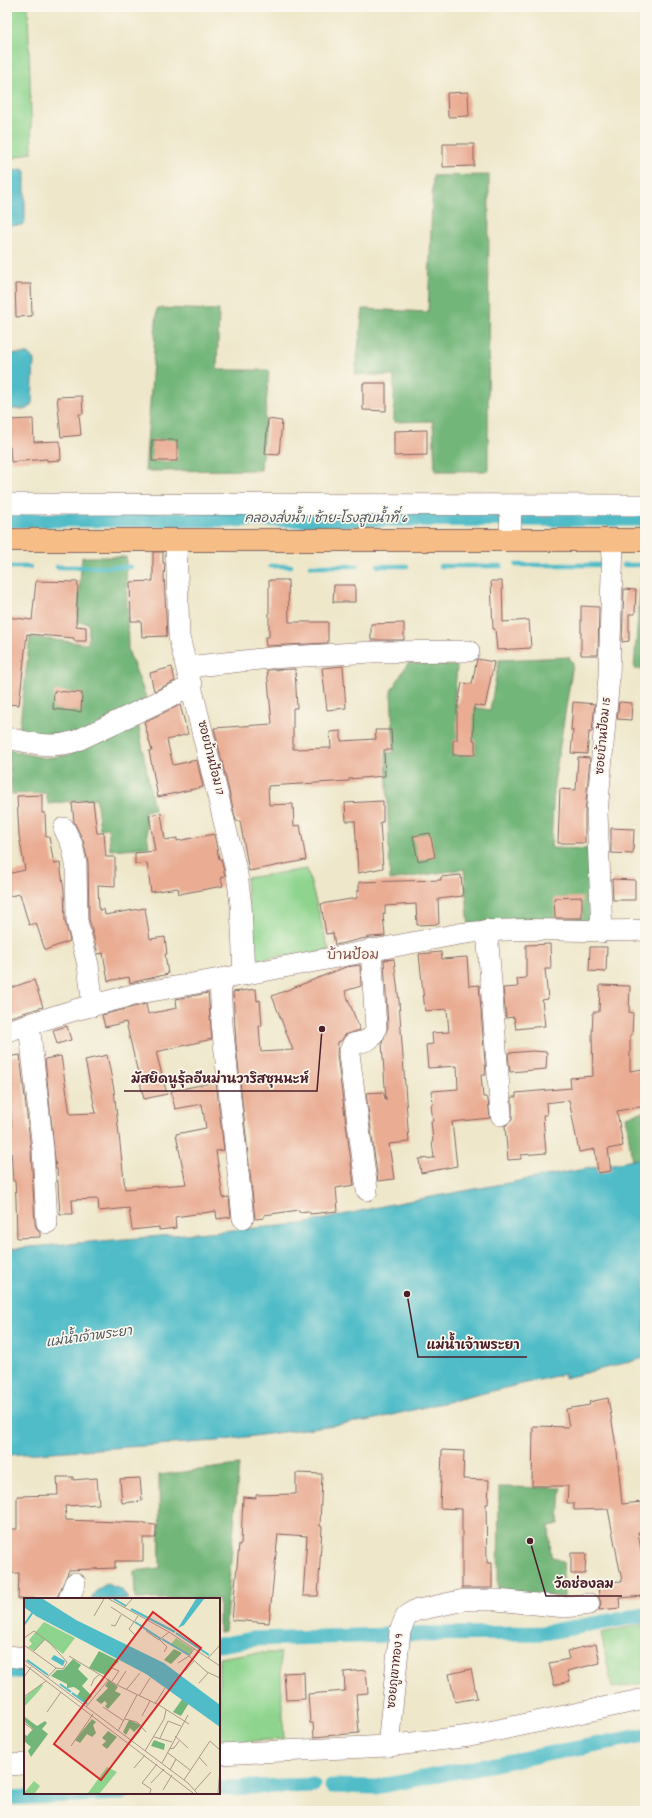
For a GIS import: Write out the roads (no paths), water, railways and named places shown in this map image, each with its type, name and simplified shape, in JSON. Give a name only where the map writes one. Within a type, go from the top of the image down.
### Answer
[{"type":"main road","points":[[7,540],[176,541],[511,522],[613,541],[645,540]]},
{"type":"street","points":[[7,504],[511,522],[645,505]]},
{"type":"street","name":"ซอยบ้านป้อม 17","points":[[176,541],[179,637],[237,874],[241,905],[244,975]]},
{"type":"street","name":"ซอยบ้านป้อม 15","points":[[602,932],[597,813],[609,677],[613,541]]},
{"type":"street","points":[[7,738],[52,746],[70,743],[189,676],[270,658],[373,652],[469,652]]},
{"type":"street","points":[[64,828],[72,846],[76,864],[77,921],[88,965],[93,1006]]},
{"type":"street","points":[[487,930],[501,1115]]},
{"type":"street","points":[[7,1031],[140,993],[244,975],[371,949],[487,930],[602,932],[645,930]]},
{"type":"street","points":[[367,1190],[349,1054],[353,1044],[370,1040],[374,1035],[376,1028],[371,949]]},
{"type":"street","points":[[220,979],[222,1024],[243,1218]]},
{"type":"street","points":[[29,1024],[40,1113],[47,1223]]},
{"type":"street","name":"ซอยภูเขาทอง 9","points":[[388,1746],[400,1630],[406,1616],[414,1611],[464,1600],[497,1600],[565,1607],[589,1604]]},
{"type":"street","points":[[7,1656],[24,1658]]},
{"type":"street","points":[[220,1754],[388,1746],[470,1736],[645,1699]]},
{"type":"street","points":[[7,1765],[24,1764]]},
{"type":"water","points":[[22,169],[25,171],[25,221],[22,225],[7,226],[7,172]]},
{"type":"water","points":[[9,354],[29,354],[34,360],[32,403],[28,409],[7,409],[7,357]]},
{"type":"water","points":[[645,1158],[645,1358],[565,1378],[564,1374],[371,1420],[217,1441],[7,1455],[7,1249],[303,1224],[387,1205]]},
{"type":"water","points":[[106,1584],[121,1589],[127,1598],[92,1598],[95,1592]]},
{"type":"waterway","name":"คลองส่งน้ำ 1 ซ้าย-โรงสูบน้ำที่ 6","points":[[7,520],[645,519]]},
{"type":"waterway","points":[[516,565],[604,565]]},
{"type":"waterway","points":[[623,565],[645,565]]},
{"type":"waterway","points":[[270,566],[291,566]]},
{"type":"waterway","points":[[310,566],[358,566]]},
{"type":"waterway","points":[[378,566],[407,566]]},
{"type":"waterway","points":[[440,566],[501,566]]},
{"type":"waterway","points":[[7,567],[30,567]]},
{"type":"waterway","points":[[57,567],[131,567]]},
{"type":"waterway","points":[[407,1634],[542,1633],[645,1615]]},
{"type":"waterway","points":[[220,1645],[253,1639],[391,1635]]},
{"type":"waterway","points":[[7,1671],[24,1671]]},
{"type":"waterway","points":[[332,1786],[376,1787],[645,1735]]},
{"type":"waterway","points":[[220,1788],[313,1785]]},
{"type":"waterway","points":[[7,1798],[100,1794]]},
{"type":"place","name":"มัสยิดนูรุ้ลอีหม่านวาริสซุนนะห์","points":[[322,1029]]},
{"type":"place","name":"แม่น้ำเจ้าพระยา","points":[[407,1294]]},
{"type":"place","name":"วัดช่องลม","points":[[530,1541]]},
{"type":"district","name":"บ้านป้อม","points":[[353,956]]}]
